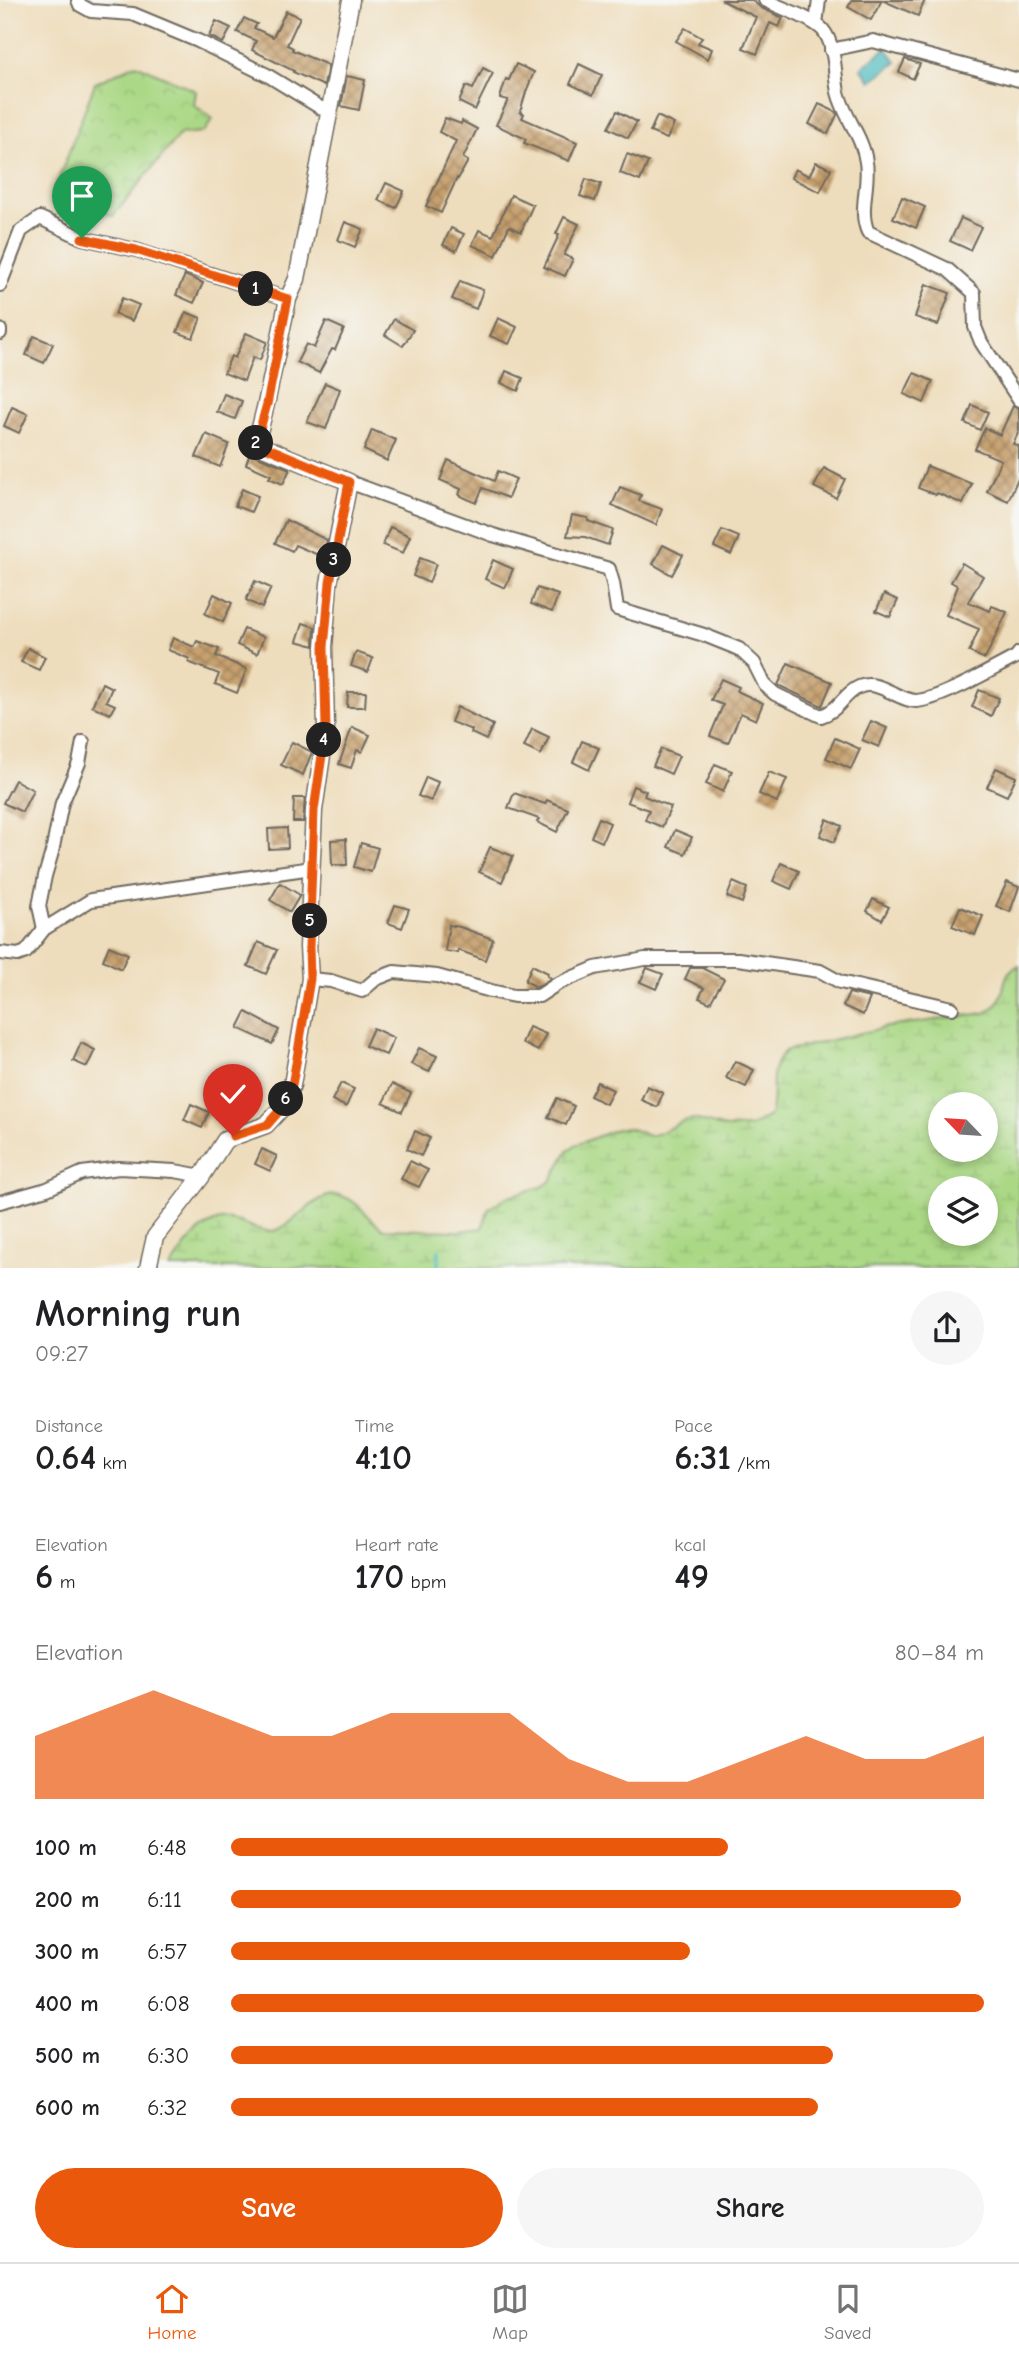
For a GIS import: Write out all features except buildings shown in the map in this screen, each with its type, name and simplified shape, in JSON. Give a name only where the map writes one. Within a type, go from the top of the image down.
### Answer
[{"type":"street","points":[[78,0],[80,5],[91,10],[132,14],[198,41],[267,75],[329,113]]},
{"type":"street","points":[[351,0],[297,279],[288,299],[267,404],[256,443],[349,482],[493,535],[608,569],[617,609],[704,635],[739,649],[754,663],[765,684],[775,694],[821,716],[832,713],[860,687],[872,685],[913,701],[931,699],[1016,657],[1019,653]]},
{"type":"street","points":[[765,0],[816,24],[823,30],[831,50],[842,105],[867,163],[864,223],[868,232],[947,269],[974,293],[975,327],[981,342],[1019,400]]},
{"type":"street","points":[[816,24],[819,0]]},
{"type":"street","points":[[831,50],[873,41],[1019,80]]},
{"type":"street","points":[[0,285],[22,231],[40,218],[82,238],[136,250],[288,299]]},
{"type":"street","points":[[148,1268],[155,1237],[202,1176],[225,1140],[267,1125],[281,1109],[292,1085],[310,979],[314,810],[326,728],[324,647],[330,583],[349,482]]},
{"type":"street","points":[[44,929],[39,906],[45,876],[62,803],[79,764],[83,742]]},
{"type":"street","points":[[0,953],[18,955],[26,952],[44,929],[92,900],[312,868]]},
{"type":"street","points":[[310,979],[331,981],[362,991],[376,979],[394,972],[419,973],[514,996],[539,996],[557,984],[595,968],[645,959],[738,959],[820,971],[840,982],[952,1008]]},
{"type":"street","points":[[0,1202],[47,1189],[82,1173],[119,1168],[175,1171],[202,1176]]},
{"type":"green space","points":[[136,64],[196,91],[194,105],[213,119],[204,132],[180,134],[113,216],[53,194],[95,83]]},
{"type":"green space","points":[[1019,966],[1019,1268],[170,1268],[195,1236],[214,1222],[230,1220],[261,1230],[277,1230],[324,1197],[333,1195],[348,1198],[384,1229],[459,1231],[482,1228],[489,1208],[509,1196],[542,1187],[551,1181],[567,1152],[575,1145],[617,1129],[629,1128],[649,1136],[694,1119],[725,1128],[750,1127],[770,1115],[773,1075],[785,1051],[887,1027],[984,1013],[998,1002],[1007,975]]},
{"type":"water","points":[[886,48],[897,62],[871,81],[861,68]]},
{"type":"waterway","points":[[438,1268],[439,1250]]},
{"type":"route","points":[[82,238],[136,250],[288,299],[267,404],[256,443],[349,482],[330,583],[324,647],[326,728],[314,810],[310,979],[297,1058],[292,1085],[281,1109],[267,1125],[233,1136]]}]
